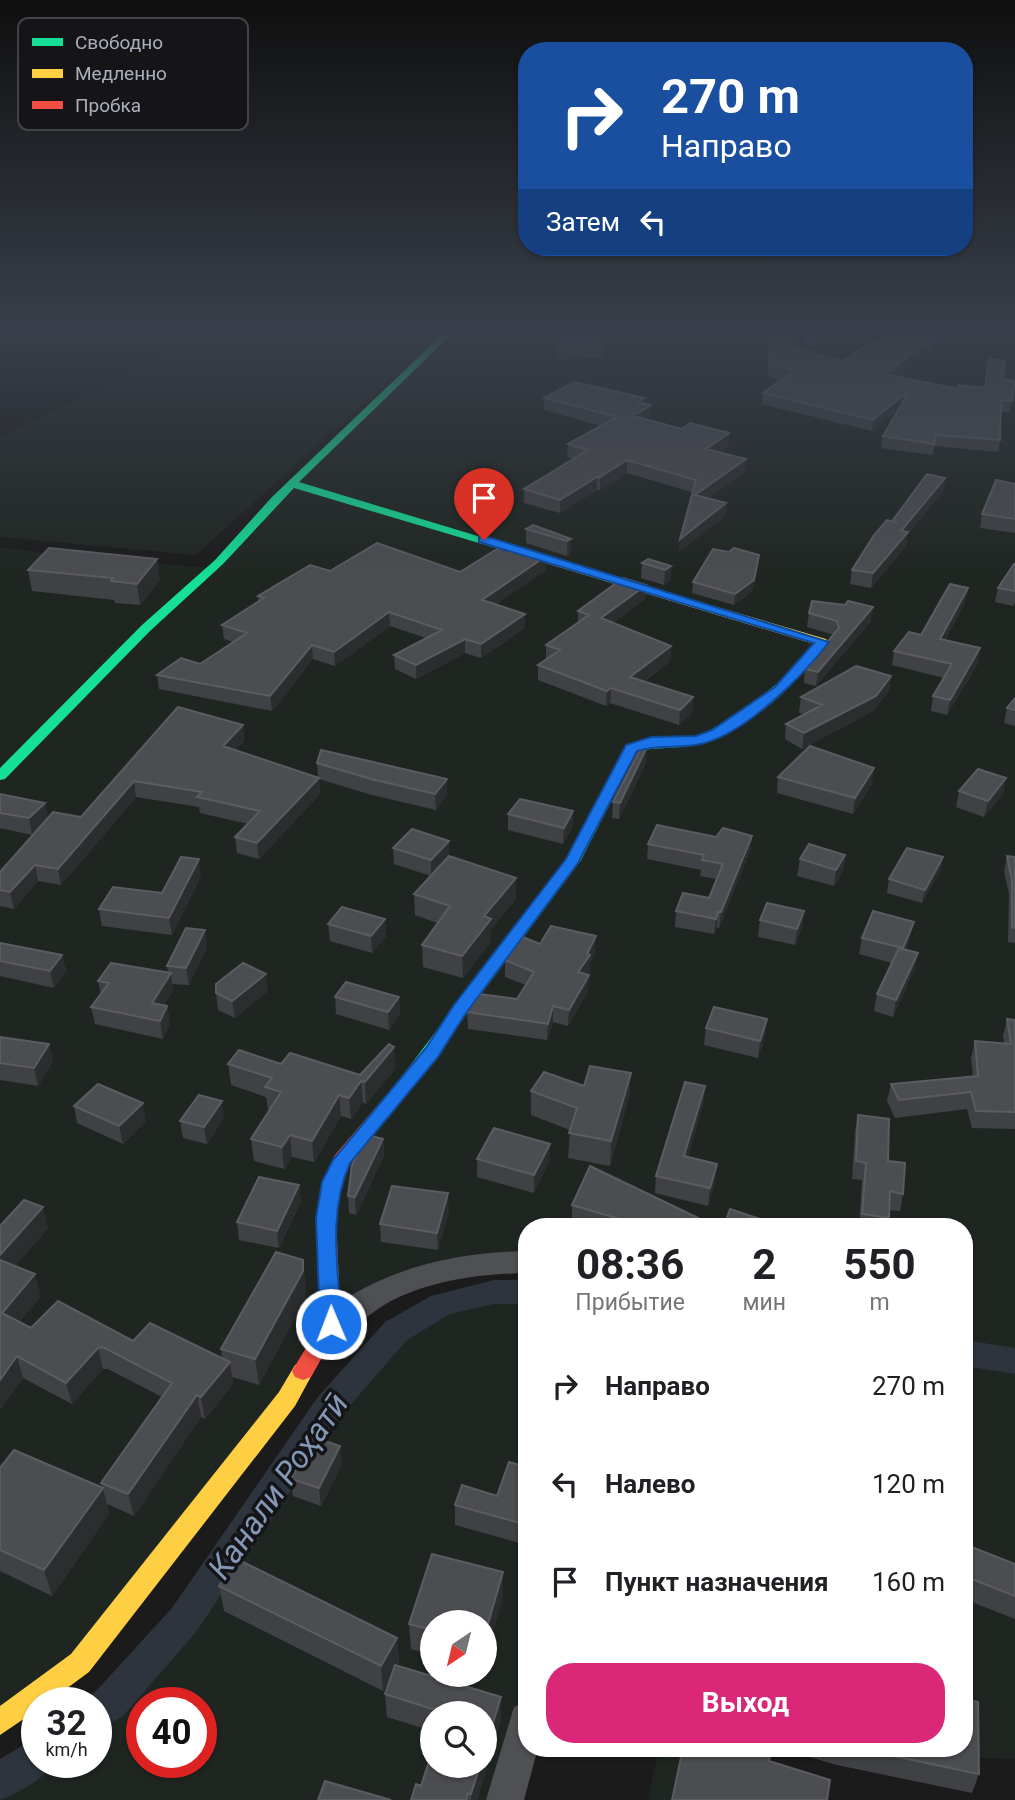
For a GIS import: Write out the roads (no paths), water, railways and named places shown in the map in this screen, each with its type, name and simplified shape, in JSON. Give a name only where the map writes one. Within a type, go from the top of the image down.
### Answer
[{"type":"street","points":[[0,776],[146,628],[219,562],[293,484],[367,412]]},
{"type":"street","points":[[293,484],[822,642],[780,690],[717,733],[698,741],[651,742],[631,748],[573,860],[460,1009],[432,1052],[342,1160],[332,1182],[326,1218],[331,1324]]},
{"type":"street","points":[[0,1722],[80,1663],[287,1399],[331,1324],[386,1290],[448,1269],[487,1262],[518,1262]]},
{"type":"street","points":[[505,1800],[518,1753]]},
{"type":"waterway","name":"Канали Роҳатӣ","points":[[112,1701],[184,1620],[328,1408],[396,1331],[442,1304],[494,1292],[518,1292]]},
{"type":"waterway","name":"Канали Роҳатӣ","points":[[973,1354],[1015,1361]]},
{"type":"waterway","name":"Канали Роҳатӣ","points":[[0,1781],[21,1767]]}]
